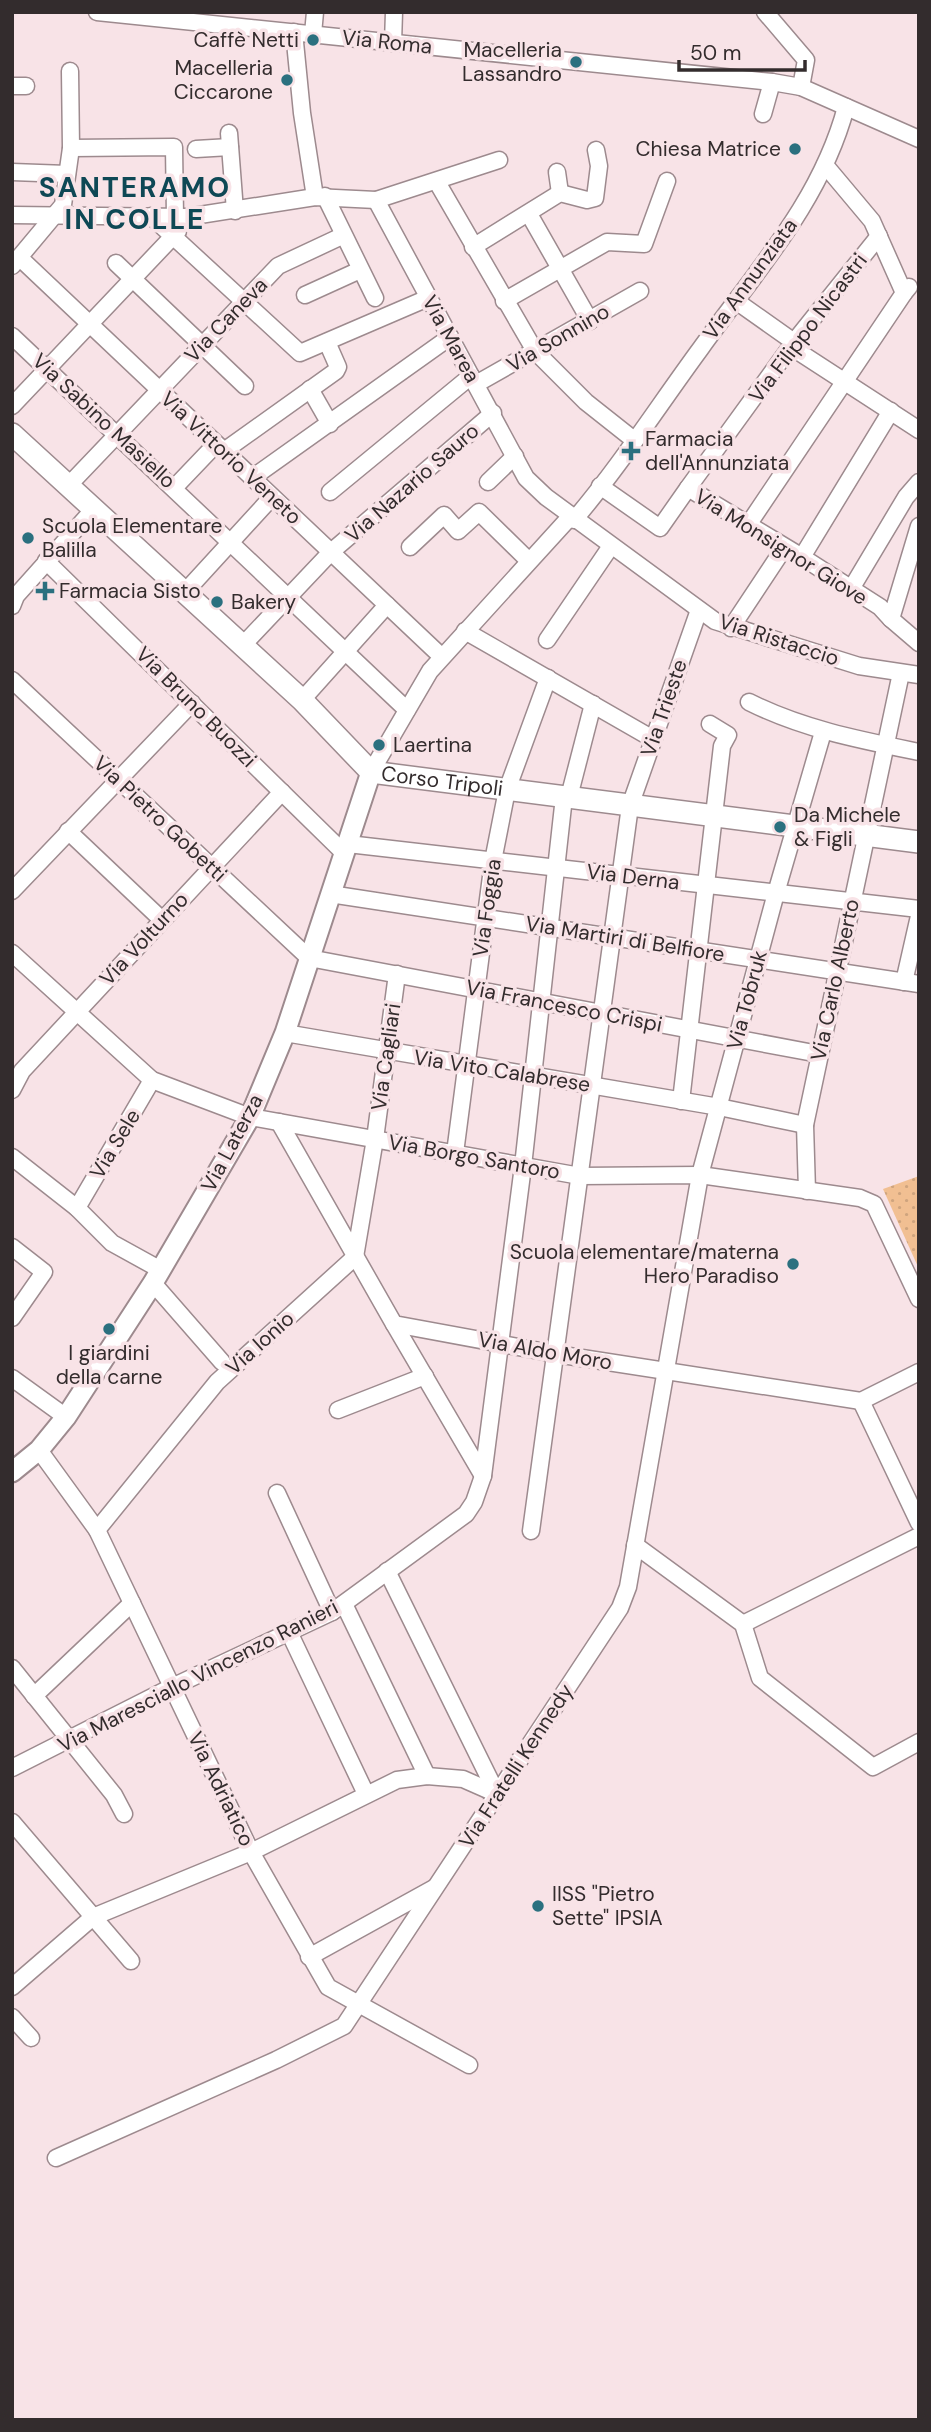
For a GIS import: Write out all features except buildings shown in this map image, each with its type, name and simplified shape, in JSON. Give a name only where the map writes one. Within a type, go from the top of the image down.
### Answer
[{"type":"main road","name":"Corso Tripoli","points":[[12,434],[302,700],[371,772],[919,842]]},
{"type":"street","name":"Via Roma","points":[[97,12],[215,18],[294,32],[772,82],[801,87],[919,139]]},
{"type":"street","points":[[313,34],[315,12]]},
{"type":"street","points":[[393,43],[394,12]]},
{"type":"street","points":[[765,12],[806,60],[801,87]]},
{"type":"street","points":[[294,32],[302,113],[320,197],[374,298]]},
{"type":"street","points":[[16,262],[64,205],[71,148],[71,71]]},
{"type":"street","points":[[763,114],[772,82]]},
{"type":"street","name":"Via Annunziata","points":[[371,772],[442,657],[529,561],[576,521],[782,241],[825,165],[835,144],[846,107]]},
{"type":"street","points":[[197,149],[229,140],[235,211]]},
{"type":"street","points":[[71,148],[174,147],[175,217]]},
{"type":"street","points":[[473,247],[560,193],[587,200],[595,198],[599,166],[596,150]]},
{"type":"street","points":[[12,215],[175,217],[235,211],[320,197],[376,200],[499,160]]},
{"type":"street","points":[[748,525],[907,289],[872,221],[825,165]]},
{"type":"street","points":[[12,172],[67,174]]},
{"type":"street","points":[[557,172],[560,193]]},
{"type":"street","points":[[504,302],[607,242],[644,244],[667,181]]},
{"type":"street","points":[[437,182],[504,302],[535,351],[586,402],[634,440]]},
{"type":"street","name":"Via Marea","points":[[376,200],[526,478]]},
{"type":"street","points":[[530,214],[590,321]]},
{"type":"street","points":[[151,216],[300,353],[428,298]]},
{"type":"street","points":[[12,405],[192,216]]},
{"type":"street","name":"Via Caneva","points":[[68,486],[286,260],[342,236]]},
{"type":"street","name":"Via Filippo Nicastri","points":[[688,488],[794,342],[879,236]]},
{"type":"street","name":"Via Vittorio Veneto","points":[[16,262],[89,324],[442,657]]},
{"type":"street","points":[[116,263],[245,386]]},
{"type":"street","points":[[305,295],[360,270]]},
{"type":"street","name":"Via Sonnino","points":[[330,492],[474,380],[535,351],[640,291]]},
{"type":"street","points":[[736,301],[794,342],[802,354],[919,430]]},
{"type":"street","name":"Via Sabino Masiello","points":[[12,336],[118,433],[407,710]]},
{"type":"street","points":[[252,478],[450,337]]},
{"type":"street","points":[[174,488],[220,447],[310,389],[338,367],[327,342]]},
{"type":"street","points":[[310,389],[330,424]]},
{"type":"street","points":[[802,557],[891,411]]},
{"type":"street","name":"Via Nazario Sauro","points":[[242,646],[331,552],[492,413]]},
{"type":"street","points":[[488,482],[515,456]]},
{"type":"street","name":"Via Ristaccio","points":[[526,478],[576,521],[660,579],[699,610],[731,628],[859,666],[919,675]]},
{"type":"street","points":[[851,589],[906,497],[919,482]]},
{"type":"street","name":"Via Monsignor Giove","points":[[600,486],[660,528],[688,488],[880,607],[891,619]]},
{"type":"street","points":[[186,591],[272,497]]},
{"type":"street","points":[[12,606],[16,596],[93,510]]},
{"type":"street","points":[[410,547],[444,515],[458,531],[479,512],[529,561]]},
{"type":"street","name":"Via Monsignor Giove","points":[[891,619],[919,526]]},
{"type":"street","points":[[547,640],[611,546]]},
{"type":"street","points":[[731,628],[784,548]]},
{"type":"street","name":"Via Bruno Buozzi","points":[[46,561],[282,792],[346,849]]},
{"type":"street","points":[[302,700],[387,606]]},
{"type":"street","name":"Via Trieste","points":[[531,1531],[630,806],[699,610]]},
{"type":"street","points":[[891,619],[919,643]]},
{"type":"street","points":[[465,631],[653,739]]},
{"type":"street","name":"Via Carlo Alberto","points":[[807,1191],[805,1125],[901,673]]},
{"type":"street","name":"Via Foggia","points":[[455,1153],[493,861],[507,790],[548,678]]},
{"type":"street","name":"Via Pietro Gobetti","points":[[12,680],[309,958]]},
{"type":"street","points":[[749,702],[787,720],[823,732],[919,752]]},
{"type":"street","points":[[12,891],[117,778],[192,703]]},
{"type":"street","name":"Via Maresciallo Vincenzo Ranieri","points":[[12,1768],[172,1687],[338,1608],[466,1514],[474,1503],[483,1476],[566,797],[593,704]]},
{"type":"street","points":[[681,1101],[722,746],[728,735],[710,724]]},
{"type":"street","name":"Via Tobruk","points":[[700,1175],[823,732]]},
{"type":"street","name":"Via Laterza","points":[[12,1472],[39,1450],[66,1417],[157,1276],[250,1117],[285,1033],[371,772]]},
{"type":"street","name":"Via Volturno","points":[[12,1090],[22,1071],[282,792]]},
{"type":"street","points":[[68,831],[162,920]]},
{"type":"street","name":"Via Derna","points":[[346,849],[493,861],[919,909]]},
{"type":"street","name":"Via Martiri di Belfiore","points":[[331,894],[911,983]]},
{"type":"street","points":[[911,983],[919,916]]},
{"type":"street","points":[[12,953],[152,1080]]},
{"type":"street","name":"Via Francesco Crispi","points":[[309,958],[819,1054]]},
{"type":"street","name":"Via Cagliari","points":[[375,1139],[397,974]]},
{"type":"street","name":"Via Vito Calabrese","points":[[285,1033],[719,1107],[805,1125]]},
{"type":"street","name":"Via Borgo Santoro","points":[[152,1080],[250,1117],[580,1176],[700,1175],[860,1198],[874,1204],[919,1299]]},
{"type":"street","name":"Via Sele","points":[[77,1208],[152,1080]]},
{"type":"street","points":[[279,1122],[483,1476]]},
{"type":"street","points":[[355,1256],[375,1139]]},
{"type":"street","points":[[12,1157],[77,1208],[112,1243],[157,1276],[222,1362]]},
{"type":"street","name":"Via Fratelli Kennedy","points":[[56,2158],[276,2060],[344,2026],[620,1608],[628,1587],[700,1175]]},
{"type":"street","points":[[12,1247],[44,1272],[12,1318]]},
{"type":"street","name":"Via Ionio","points":[[97,1530],[217,1382],[355,1256]]},
{"type":"street","name":"Via Aldo Moro","points":[[394,1324],[556,1354],[861,1401]]},
{"type":"street","points":[[919,1372],[861,1401],[919,1523]]},
{"type":"street","points":[[338,1410],[425,1376]]},
{"type":"street","points":[[12,1378],[66,1417]]},
{"type":"street","name":"Via Adriatico","points":[[39,1450],[97,1530],[251,1852],[309,1958],[328,1987],[468,2065]]},
{"type":"street","points":[[277,1493],[427,1776]]},
{"type":"street","points":[[743,1624],[919,1536]]},
{"type":"street","points":[[635,1545],[743,1624],[760,1678],[873,1767],[919,1742]]},
{"type":"street","points":[[387,1571],[497,1794]]},
{"type":"street","points":[[34,1696],[132,1603]]},
{"type":"street","points":[[289,1632],[366,1794]]},
{"type":"street","points":[[12,1668],[114,1796],[124,1814]]},
{"type":"street","points":[[12,1987],[93,1917],[251,1852],[397,1780],[427,1776],[463,1779],[497,1794]]},
{"type":"street","points":[[12,1822],[131,1961]]},
{"type":"street","points":[[309,1958],[436,1887]]},
{"type":"street","points":[[12,2017],[31,2038]]},
{"type":"shaded area","points":[[919,1176],[919,1269],[883,1189]]},
{"type":"place","name":"Caffè Netti","points":[[313,40]]},
{"type":"place","name":"Macelleria Lassandro","points":[[576,62]]},
{"type":"place","name":"Macelleria Ciccarone","points":[[287,80]]},
{"type":"place","name":"Chiesa Matrice","points":[[795,149]]},
{"type":"place","name":"Farmacia dell'Annunziata","points":[[631,451]]},
{"type":"place","name":"Scuola Elementare Balilla","points":[[28,538]]},
{"type":"place","name":"Farmacia Sisto","points":[[45,591]]},
{"type":"place","name":"Bakery","points":[[217,602]]},
{"type":"place","name":"Laertina","points":[[379,745]]},
{"type":"place","name":"Da Michele & Figli","points":[[780,827]]},
{"type":"place","name":"Scuola elementare/materna Hero Paradiso","points":[[793,1264]]},
{"type":"place","name":"I giardini della carne","points":[[109,1329]]},
{"type":"place","name":"IISS \"Pietro Sette\" IPSIA","points":[[538,1906]]},
{"type":"district","name":"SANTERAMO IN COLLE","points":[[135,203]]}]
